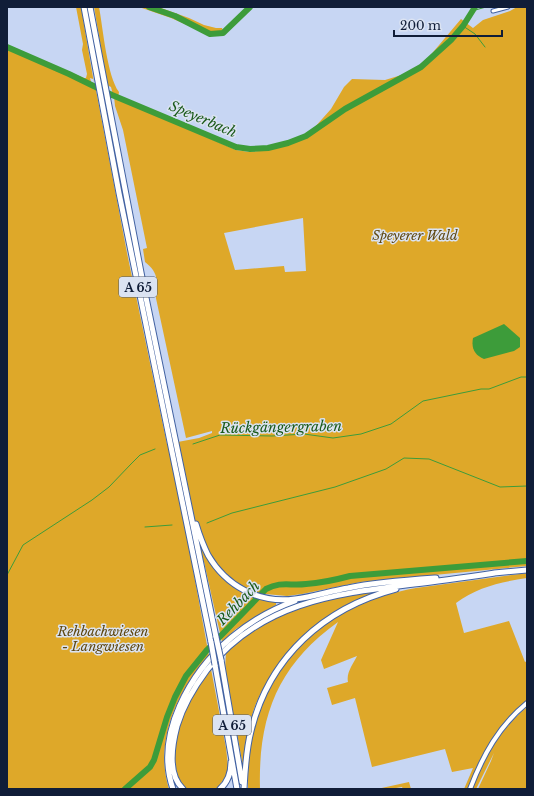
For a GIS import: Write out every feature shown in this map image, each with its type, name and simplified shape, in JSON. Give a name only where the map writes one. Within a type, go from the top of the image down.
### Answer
[{"type":"highway","name":"A 65","points":[[84,7],[119,193],[211,642],[238,789]]},
{"type":"highway","name":"A 65","points":[[90,7],[144,288],[221,660],[244,789]]},
{"type":"highway","points":[[190,508],[204,548],[214,564],[242,590],[263,598],[287,600],[306,598]]},
{"type":"highway","points":[[173,789],[168,759],[172,730],[182,702],[198,674],[221,647],[245,627],[277,608],[306,598],[361,585],[527,570]]},
{"type":"highway","points":[[183,789],[175,778],[173,765],[175,738],[180,717],[199,681],[211,665],[231,644],[246,632],[264,621],[301,604],[339,594],[495,573]]},
{"type":"highway","points":[[244,789],[247,750],[256,712],[273,677],[290,653],[315,628],[344,608],[376,595],[414,584]]},
{"type":"highway","points":[[220,789],[229,776],[231,751]]},
{"type":"main road","points":[[470,789],[492,741],[518,710],[527,703]]},
{"type":"street","points":[[494,11],[508,7]]},
{"type":"green space","points":[[76,7],[81,7],[94,83],[93,79],[90,78],[93,89],[96,90],[127,253],[167,444],[199,438],[212,433],[212,431],[186,438],[154,289],[156,285],[156,277],[151,268],[145,262],[143,249],[147,248],[123,130],[115,106],[111,87],[109,86],[108,89],[94,7],[99,7],[108,64],[111,75],[119,92],[118,98],[236,150],[249,152],[269,150],[306,137],[331,109],[344,87],[352,79],[385,80],[418,70],[461,19],[473,28],[483,20],[510,11],[517,7],[527,7],[527,566],[361,582],[302,594],[287,596],[265,594],[265,596],[239,585],[209,560],[222,577],[238,589],[246,594],[276,602],[276,605],[236,629],[222,642],[204,562],[192,564],[209,656],[187,685],[171,718],[164,754],[165,771],[169,789],[7,789],[7,46],[86,78],[87,74],[82,50],[83,44]],"holes":[[[303,218],[306,271],[285,272],[284,266],[235,270],[224,233]]]},
{"type":"green space","points":[[139,7],[158,7],[204,25],[222,28],[224,34],[210,35],[171,18]]},
{"type":"green space","points":[[527,573],[527,578],[508,581],[481,589],[464,597],[456,603],[464,633],[509,621],[525,662],[527,661],[527,701],[506,721],[491,741],[479,763],[469,789],[464,789],[473,768],[452,772],[445,749],[372,767],[355,698],[332,705],[327,688],[348,682],[349,672],[357,656],[324,669],[321,660],[338,622],[317,639],[300,656],[286,674],[268,715],[260,763],[260,789],[248,789],[249,753],[253,730],[261,708],[283,667],[314,633],[333,619],[353,608],[392,593],[416,588]]},
{"type":"green space","points":[[384,589],[350,604],[320,622],[294,645],[272,674],[256,705],[249,730],[243,766],[225,670],[226,652],[248,633],[281,615],[313,602]]},
{"type":"green space","points":[[211,669],[226,748],[228,766],[226,776],[217,789],[187,789],[179,778],[175,763],[179,728],[193,693]]},
{"type":"green space","points":[[527,707],[527,789],[478,789],[494,753],[476,789],[472,789],[494,744],[517,716]]},
{"type":"green space","points":[[409,782],[411,789],[403,789],[402,787],[377,789]]},
{"type":"shaded area","points":[[504,324],[520,338],[520,347],[514,351],[484,359],[478,356],[473,348],[473,338]]},
{"type":"waterway","points":[[149,7],[175,16],[210,34],[223,33],[250,7]]},
{"type":"waterway","name":"Speyerbach","points":[[7,47],[69,74],[112,95],[236,147],[250,149],[268,148],[288,143],[306,136],[345,109],[421,67],[451,40],[463,26],[475,7]]},
{"type":"waterway","points":[[472,11],[486,7]]},
{"type":"waterway","points":[[463,26],[475,34],[485,47]]},
{"type":"waterway","name":"Rückgängergraben","points":[[193,444],[220,435],[272,436],[304,434],[333,438],[361,434],[391,424],[423,401],[481,389],[489,389],[521,377],[527,377]]},
{"type":"waterway","name":"Rückgängergraben","points":[[7,575],[23,545],[92,500],[109,487],[140,455],[155,449]]},
{"type":"waterway","points":[[207,523],[232,513],[335,487],[386,469],[404,458],[429,459],[500,487],[527,486]]},
{"type":"waterway","points":[[145,527],[172,525]]},
{"type":"waterway","name":"Rehbach","points":[[125,789],[150,767],[154,760],[167,717],[186,676],[207,650],[266,589],[276,585],[317,583],[350,576],[527,561]]},
{"type":"park label","name":"Speyerer Wald","points":[[415,235]]},
{"type":"park label","name":"Rehbachwiesen - Langwiesen","points":[[103,638]]}]
